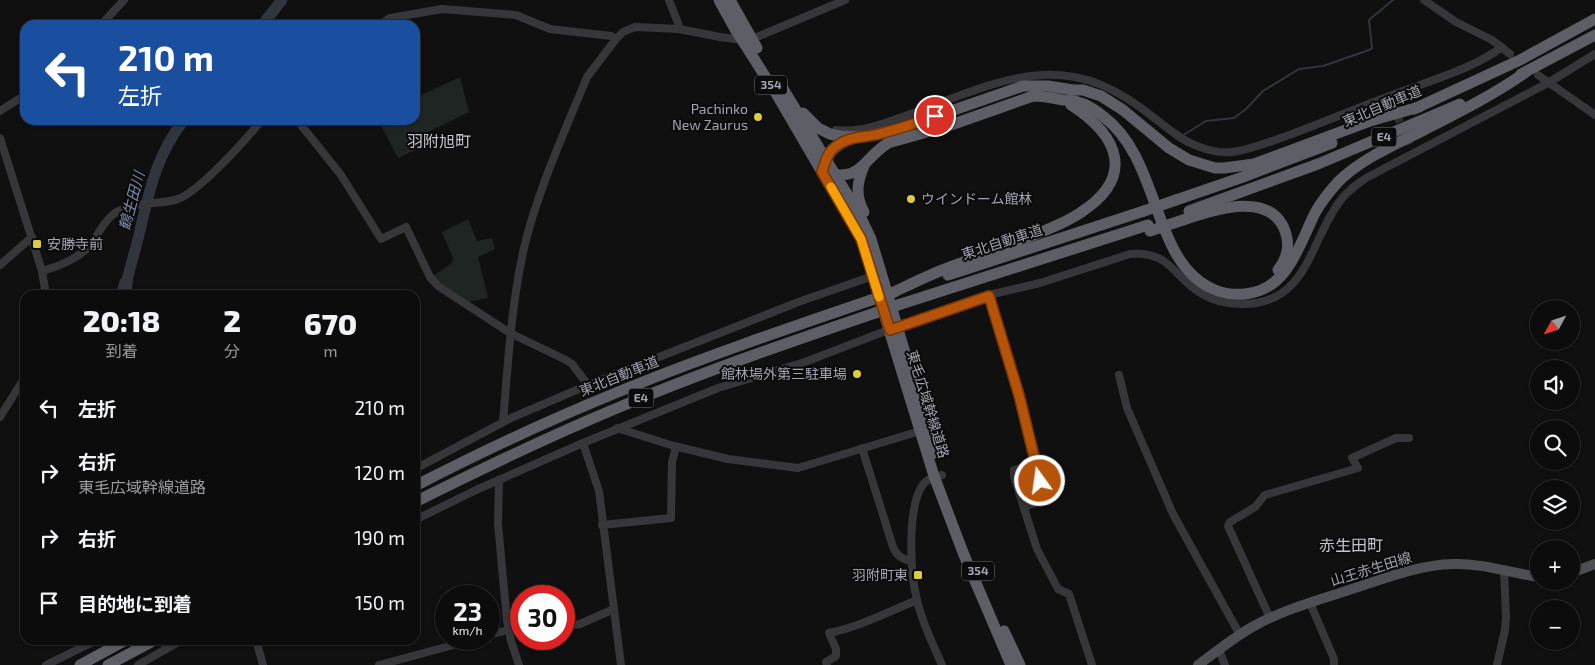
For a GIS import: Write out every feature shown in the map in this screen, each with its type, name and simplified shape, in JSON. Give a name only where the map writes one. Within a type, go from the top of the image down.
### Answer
[{"type":"highway","name":"東毛広域幹線道路","points":[[719,0],[784,92],[866,228],[877,258],[920,431],[1020,665]]},
{"type":"highway","name":"東毛広域幹線道路","points":[[730,0],[747,39],[861,239],[873,276],[894,328],[938,476],[964,555],[1012,665]]},
{"type":"highway","name":"東北自動車道","points":[[420,484],[509,440],[617,392],[727,350],[894,292],[1144,211],[1277,165],[1465,87],[1595,19]]},
{"type":"highway","name":"東北自動車道","points":[[420,500],[523,449],[622,406],[723,366],[1042,258],[1182,217],[1318,164],[1532,74],[1595,35]]},
{"type":"highway","points":[[853,137],[836,146],[826,159],[822,172],[835,175],[850,174],[864,166],[882,148],[896,140],[948,126],[1033,96],[1078,102],[1109,120],[1124,137],[1143,170],[1169,240],[1179,259],[1191,274],[1198,281],[1213,290],[1222,293],[1240,294],[1265,288],[1287,270],[1322,202],[1349,172],[1383,151],[1532,74]]},
{"type":"highway","points":[[784,92],[818,128],[830,134],[853,137],[873,136],[896,130],[1023,86],[1048,86],[1083,90],[1108,99],[1170,148],[1189,160],[1208,166],[1224,168],[1254,164],[1370,121],[1419,107]]},
{"type":"highway","points":[[1073,90],[1115,117],[1137,143],[1149,166],[1175,239],[1188,260],[1202,275],[1218,285],[1237,288],[1256,285],[1278,270],[1286,255],[1288,239],[1280,222],[1275,216],[1258,208],[1248,206],[1223,208],[1182,217]]},
{"type":"highway","points":[[894,292],[938,271],[1066,221],[1089,207],[1104,193],[1114,172],[1115,159],[1112,145],[1093,120],[1063,100]]},
{"type":"highway","points":[[864,166],[860,176],[858,193],[862,208],[878,243],[877,258]]},
{"type":"highway","points":[[84,663],[117,645]]},
{"type":"highway","points":[[108,665],[146,645]]},
{"type":"main road","name":"山王赤生田線","points":[[1198,665],[1240,635],[1270,618],[1400,573],[1429,566],[1466,564],[1530,575]]},
{"type":"main road","points":[[1580,570],[1595,564]]},
{"type":"street","points":[[106,20],[124,0]]},
{"type":"street","points":[[669,0],[679,29]]},
{"type":"street","points":[[503,422],[510,333],[524,248],[539,198],[587,77],[616,39],[623,32],[635,27],[679,29],[747,39],[845,0]]},
{"type":"street","points":[[1424,0],[1456,22],[1492,40],[1510,54]]},
{"type":"street","points":[[387,20],[429,10],[516,15],[550,29],[611,36],[616,39]]},
{"type":"street","points":[[834,130],[842,131],[877,126],[1010,80],[1042,75],[1061,75],[1093,82],[1116,91],[1131,99],[1178,136],[1196,146],[1225,152],[1236,152],[1390,100],[1466,66],[1502,47]]},
{"type":"street","points":[[420,518],[499,480],[617,428],[718,388],[806,362],[894,328],[989,296],[1021,286],[1040,283],[1130,254],[1144,253],[1153,255],[1170,264],[1202,295],[1220,302],[1253,304],[1266,301],[1281,293],[1299,277],[1340,200],[1351,189],[1366,178],[1548,83],[1595,54]]},
{"type":"street","points":[[1532,74],[1595,115]]},
{"type":"street","points":[[0,111],[20,98]]},
{"type":"street","points":[[42,271],[77,256],[88,247],[109,218],[124,208],[184,197],[246,139],[258,125]]},
{"type":"street","points":[[301,125],[341,175],[381,239],[406,227],[430,277],[438,286],[510,333],[572,364],[588,385]]},
{"type":"street","points":[[0,138],[32,237],[42,271],[45,290]]},
{"type":"street","points":[[1410,144],[1414,153]]},
{"type":"street","points":[[0,265],[32,237]]},
{"type":"street","points":[[420,465],[503,422],[588,385],[801,301],[873,276]]},
{"type":"street","points":[[989,296],[1019,395],[1045,499],[1024,507]]},
{"type":"street","points":[[1119,375],[1127,408],[1173,514],[1240,635]]},
{"type":"street","points":[[0,417],[20,385]]},
{"type":"street","points":[[617,428],[676,447],[728,459],[798,468],[920,431]]},
{"type":"street","points":[[1270,618],[1228,526],[1230,522],[1255,506],[1265,495],[1358,468],[1352,458],[1396,438],[1409,438]]},
{"type":"street","points":[[583,443],[599,490],[621,665]]},
{"type":"street","points":[[602,525],[672,518],[672,462],[676,447]]},
{"type":"street","points":[[862,448],[893,547],[897,555],[910,561]]},
{"type":"street","points":[[1036,464],[1014,470],[1014,477],[1037,549],[1058,589],[1069,594],[1092,665]]},
{"type":"street","points":[[938,476],[922,485],[917,498],[910,561],[916,600],[942,665]]},
{"type":"street","points":[[499,480],[498,524],[508,630],[519,665]]},
{"type":"street","points":[[1497,665],[1506,618],[1504,570]]},
{"type":"street","points":[[827,665],[826,662],[836,656],[836,649],[829,633],[882,615],[916,600]]},
{"type":"street","points":[[1310,603],[1334,659],[1334,665]]},
{"type":"street","points":[[575,625],[614,609]]},
{"type":"street","points":[[500,632],[508,630]]},
{"type":"street","points":[[46,665],[86,645]]},
{"type":"street","points":[[138,665],[173,645]]},
{"type":"street","points":[[257,645],[263,665]]},
{"type":"street","points":[[378,665],[435,650]]},
{"type":"street","points":[[1219,650],[1225,665]]},
{"type":"shaded area","points":[[460,77],[469,112],[414,139],[417,149],[398,158],[381,125],[420,125],[420,96]]},
{"type":"shaded area","points":[[468,219],[477,241],[492,238],[495,249],[478,257],[488,298],[467,302],[439,284],[433,276],[451,264],[453,258],[442,232]]},
{"type":"shaded area","points":[[128,275],[133,281],[132,290],[117,290],[120,279]]},
{"type":"waterway","name":"鶴生田川","points":[[266,20],[282,0]]},
{"type":"waterway","points":[[1185,134],[1206,121],[1234,118],[1246,109],[1263,91],[1299,69],[1323,66],[1369,50],[1372,48],[1369,20],[1393,0]]},
{"type":"waterway","name":"鶴生田川","points":[[124,290],[155,174],[160,160],[180,125]]},
{"type":"tunnel","points":[[1392,104],[1410,145]]},
{"type":"slow traffic","points":[[831,187],[861,239],[879,297]]},
{"type":"place","name":"Pachinko New Zaurus","points":[[758,117]]},
{"type":"place","name":"ウインドーム館林","points":[[911,199]]},
{"type":"place","name":"安勝寺前","points":[[37,244]]},
{"type":"place","name":"館林場外第三駐車場","points":[[857,374]]},
{"type":"place","name":"羽附町東","points":[[918,575]]},
{"type":"district","name":"羽附旭町","points":[[439,141]]},
{"type":"district","name":"赤生田町","points":[[1351,545]]},
{"type":"route","points":[[935,116],[873,136],[853,137],[836,146],[831,151],[822,172],[861,239],[890,330],[989,296],[1014,384],[1019,395],[1040,481]]}]
